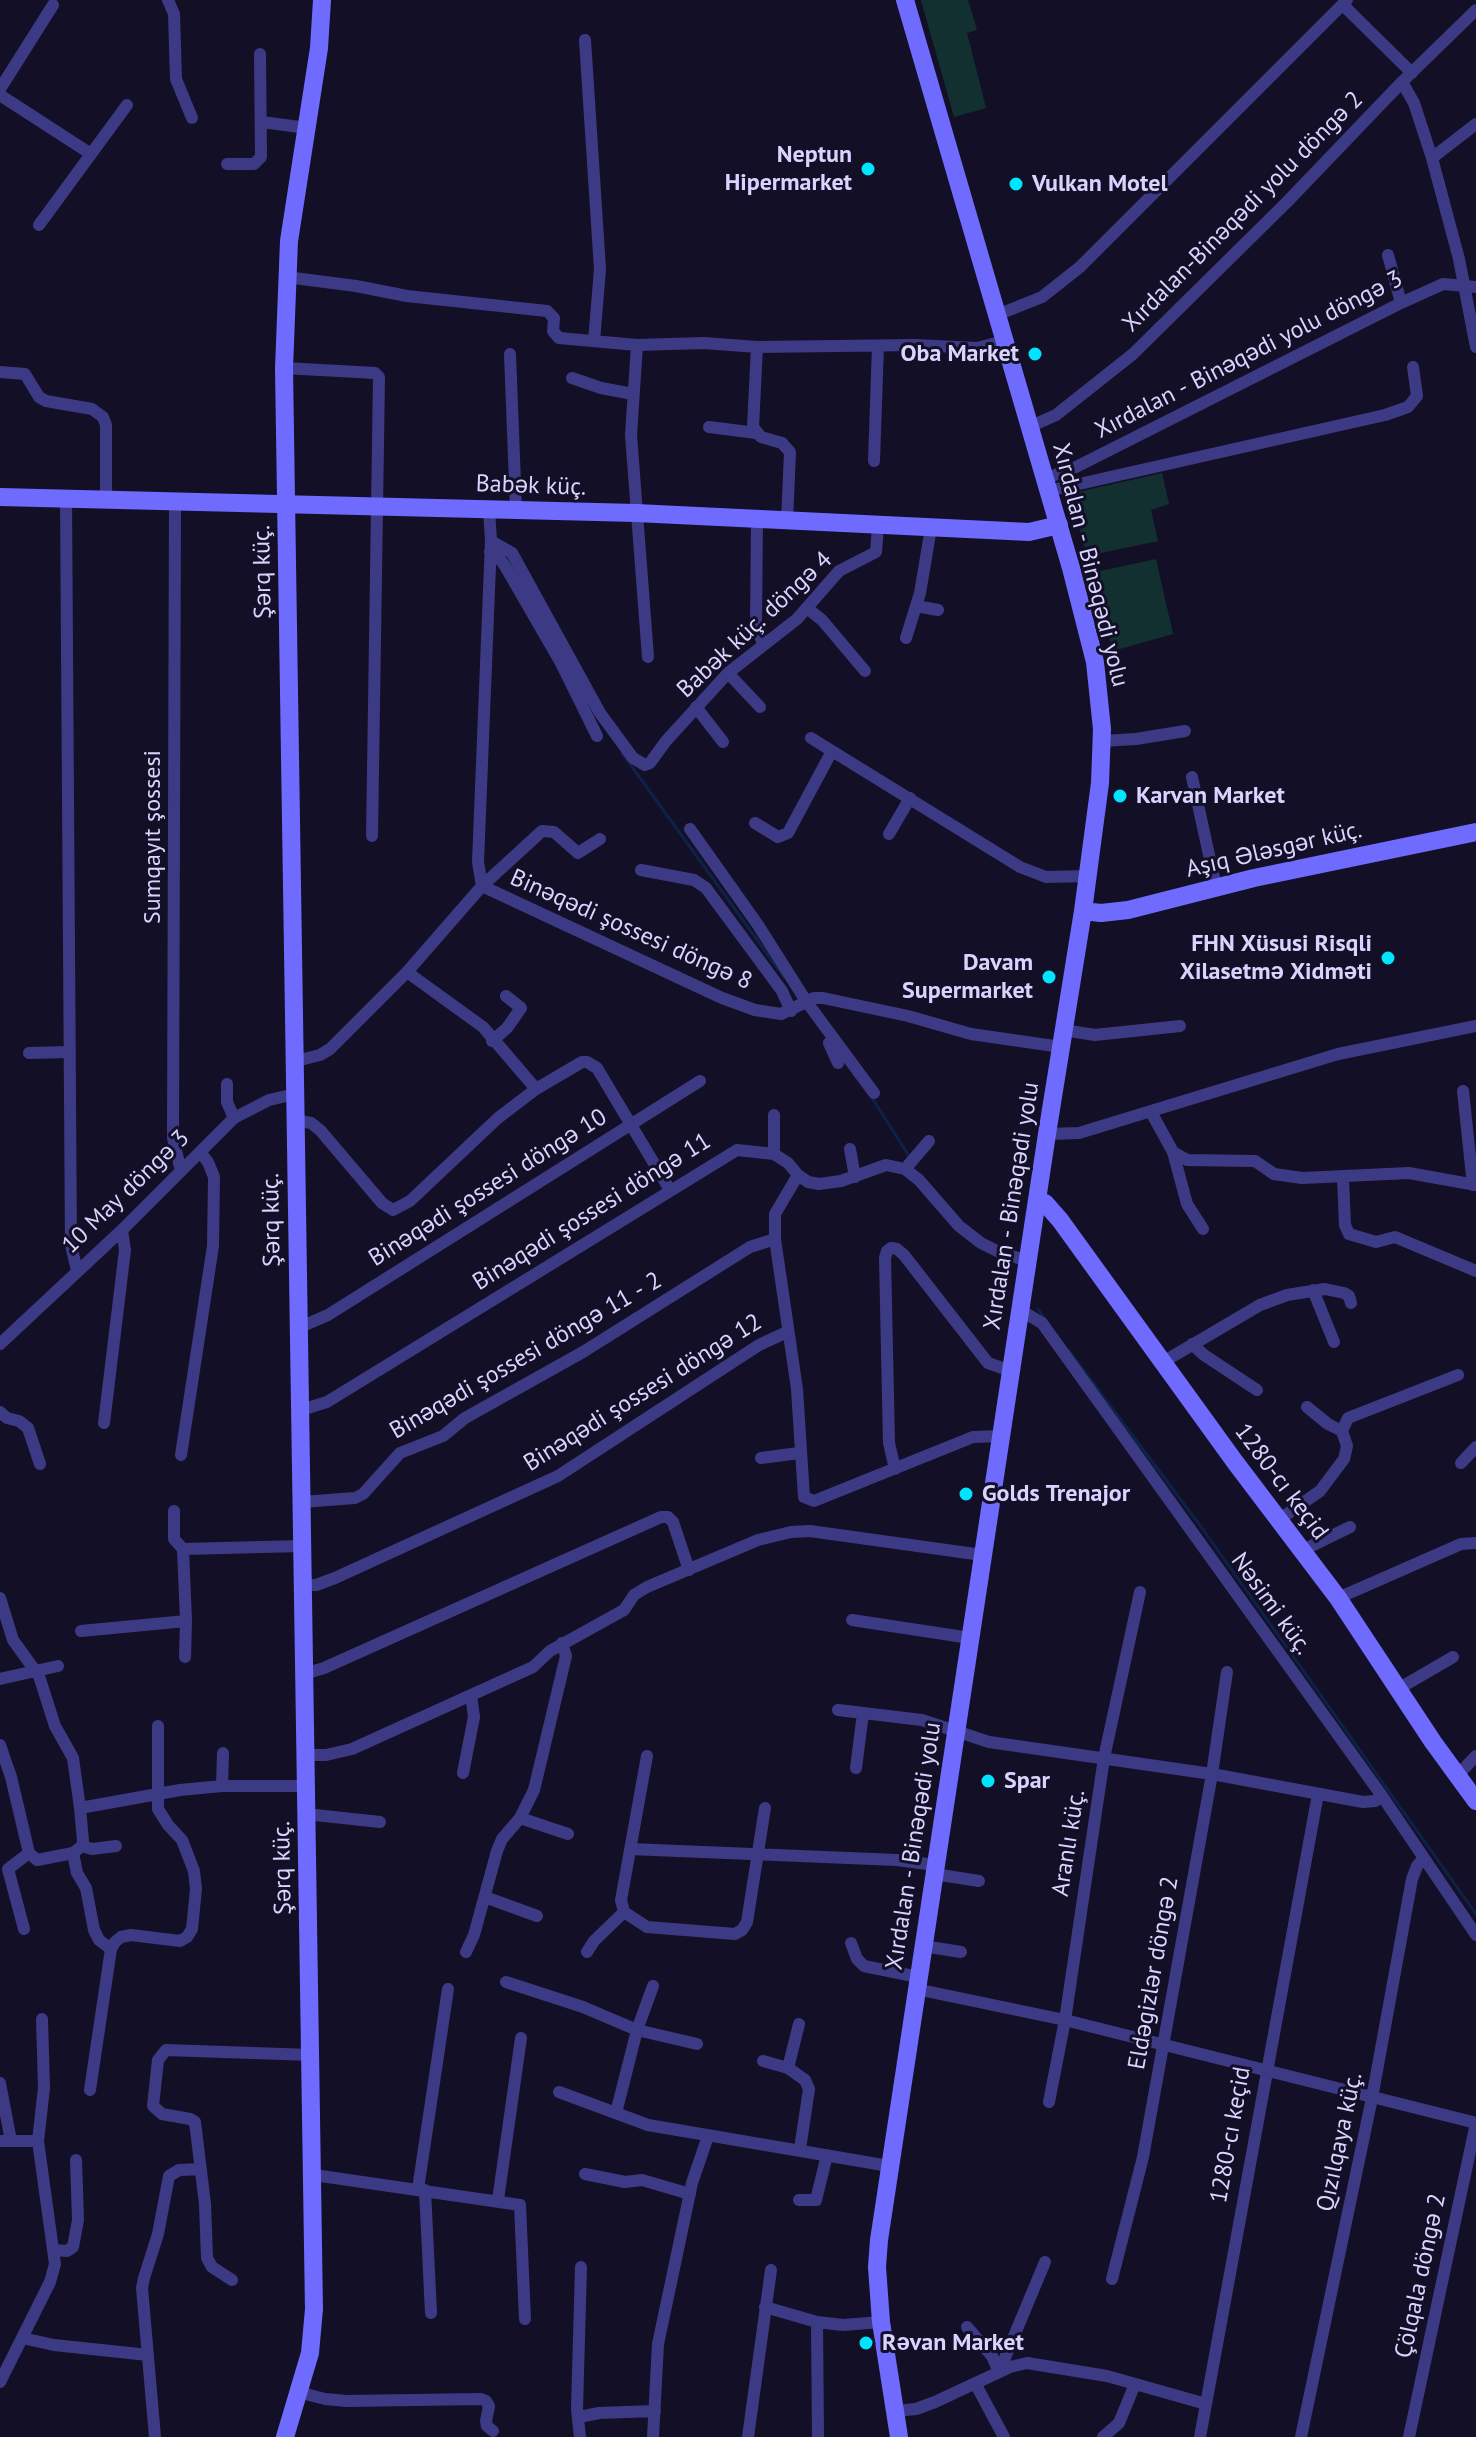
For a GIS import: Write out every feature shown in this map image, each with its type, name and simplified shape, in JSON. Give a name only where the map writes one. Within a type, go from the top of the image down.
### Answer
[{"type":"street","points":[[168,0],[174,14],[176,79],[192,118]]},
{"type":"street","name":"Şərq küç.","points":[[285,2437],[310,2353],[314,2325],[314,2175],[304,1755],[284,368],[289,241],[321,29],[322,0]]},
{"type":"street","name":"Xırdalan - Binəqədi yolu","points":[[899,2437],[881,2322],[877,2259],[982,1555],[1083,911],[1100,783],[1102,741],[1095,662],[1059,525],[905,0]]},
{"type":"street","points":[[997,315],[1042,297],[1080,267],[1345,2],[1407,78],[1469,285],[1476,347]]},
{"type":"street","points":[[53,5],[0,92],[91,154]]},
{"type":"street","name":"Xırdalan-Binəqədi yolu döngə 2","points":[[1029,427],[1056,415],[1133,354],[1476,10]]},
{"type":"street","points":[[585,40],[600,269],[594,341]]},
{"type":"street","points":[[227,164],[258,162],[261,157],[260,54]]},
{"type":"street","points":[[39,225],[127,105]]},
{"type":"street","points":[[262,122],[307,128]]},
{"type":"street","points":[[1432,158],[1476,124]]},
{"type":"street","points":[[1388,255],[1401,303]]},
{"type":"street","points":[[286,277],[419,297],[547,311],[554,318],[553,331],[559,338],[637,345],[704,343],[757,347],[977,348],[1004,341]]},
{"type":"street","name":"Xırdalan - Binəqədi yolu döngə 3","points":[[1046,485],[1064,473],[1401,303],[1443,284],[1469,285]]},
{"type":"street","points":[[637,345],[631,435],[648,657]]},
{"type":"street","points":[[874,461],[878,346]]},
{"type":"street","points":[[757,347],[753,427],[761,437],[782,443],[790,452],[787,521]]},
{"type":"street","points":[[510,354],[516,509]]},
{"type":"street","points":[[1046,485],[1385,415],[1408,407],[1417,396],[1413,367]]},
{"type":"street","points":[[284,368],[377,374],[372,836]]},
{"type":"street","points":[[0,372],[25,374],[39,397],[46,401],[92,409],[103,417],[106,425],[106,500]]},
{"type":"street","points":[[572,378],[633,394]]},
{"type":"street","points":[[709,427],[756,433]]},
{"type":"street","name":"Babək küç.","points":[[0,497],[636,513],[1029,532],[1059,525]]},
{"type":"street","points":[[66,498],[71,1245],[77,1271]]},
{"type":"street","name":"Sumqayıt şossesi","points":[[175,502],[173,1138],[181,1171]]},
{"type":"street","points":[[482,886],[478,862],[489,509]]},
{"type":"street","points":[[757,520],[756,624],[763,644]]},
{"type":"street","name":"Babək küç. döngə 4","points":[[490,547],[512,553],[593,701],[638,763],[650,763],[728,673],[808,609],[839,571],[876,552],[878,526]]},
{"type":"street","points":[[906,638],[916,606],[931,528]]},
{"type":"street","points":[[490,547],[505,566],[561,663],[597,736]]},
{"type":"street","points":[[916,606],[938,610]]},
{"type":"street","points":[[808,609],[822,620],[865,671]]},
{"type":"street","points":[[728,673],[760,707]]},
{"type":"street","points":[[696,707],[723,742]]},
{"type":"street","points":[[1102,741],[1185,731]]},
{"type":"street","points":[[811,738],[1032,873],[1046,877],[1088,876]]},
{"type":"street","points":[[755,823],[778,837],[784,837],[832,751]]},
{"type":"street","points":[[1192,777],[1216,887]]},
{"type":"street","points":[[889,834],[910,798]]},
{"type":"street","points":[[690,829],[758,925],[799,1006],[830,1045],[838,1063]]},
{"type":"street","points":[[482,886],[542,831],[554,832],[578,853],[600,839]]},
{"type":"street","name":"Aşıq Ələsgər küç.","points":[[1083,911],[1128,910],[1216,887],[1476,832]]},
{"type":"street","points":[[641,870],[694,880],[706,888],[782,991],[799,1006],[874,1093]]},
{"type":"street","name":"Binəqədi şossesi döngə 8","points":[[296,1061],[330,1049],[407,972],[482,886],[722,998],[770,1014],[823,998],[908,1016],[971,1034],[1062,1039],[1180,1026]]},
{"type":"street","points":[[407,972],[483,1027],[536,1089]]},
{"type":"street","points":[[492,1041],[507,1028],[521,1008],[506,996]]},
{"type":"street","points":[[1047,1134],[1079,1133],[1338,1054],[1476,1026]]},
{"type":"street","points":[[29,1053],[70,1052]]},
{"type":"street","points":[[295,1120],[311,1123],[320,1130],[382,1203],[393,1210],[410,1201],[498,1118],[536,1089],[587,1062],[597,1068],[670,1190]]},
{"type":"street","name":"Binəqədi şossesi döngə 10","points":[[298,1328],[328,1315],[700,1081]]},
{"type":"street","points":[[227,1084],[227,1102],[234,1118]]},
{"type":"street","points":[[1173,1152],[1187,1160],[1255,1161],[1274,1174],[1302,1178],[1409,1173],[1474,1185],[1463,1091]]},
{"type":"street","name":"10 May döngə 3","points":[[0,1344],[122,1230],[234,1118],[269,1100],[295,1094]]},
{"type":"street","points":[[1151,1112],[1173,1152],[1187,1204],[1203,1229]]},
{"type":"street","points":[[774,1115],[774,1154],[808,1182],[819,1184],[855,1177],[886,1165],[905,1169],[970,1235],[991,1249],[1028,1261]]},
{"type":"street","points":[[905,1169],[929,1141]]},
{"type":"street","points":[[850,1149],[855,1177]]},
{"type":"street","name":"Binəqədi şossesi döngə 11","points":[[301,1410],[327,1402],[737,1150],[774,1154]]},
{"type":"street","points":[[181,1455],[213,1246],[214,1177],[200,1152]]},
{"type":"street","points":[[798,1175],[775,1214],[775,1239],[797,1389],[801,1490],[804,1497],[814,1501],[973,1437],[1001,1436]]},
{"type":"street","points":[[1343,1178],[1345,1225],[1349,1234],[1376,1242],[1395,1237],[1476,1271]]},
{"type":"street","name":"1280-cı keçid","points":[[1038,1200],[1057,1215],[1235,1462],[1338,1598],[1476,1801]]},
{"type":"street","points":[[104,1423],[125,1250],[122,1230]]},
{"type":"street","name":"Binəqədi şossesi döngə 11 - 2","points":[[302,1502],[355,1498],[363,1494],[405,1449],[435,1441],[465,1418],[583,1352],[750,1247],[775,1239]]},
{"type":"street","points":[[895,1469],[889,1443],[887,1251],[897,1249],[904,1255],[988,1363],[1011,1371]]},
{"type":"street","points":[[1163,1362],[1268,1301],[1313,1290],[1344,1293],[1351,1303]]},
{"type":"street","points":[[1313,1290],[1334,1342]]},
{"type":"street","name":"Nəsimi küç.","points":[[1020,1310],[1042,1323],[1382,1796],[1476,1935]]},
{"type":"street","name":"Binəqədi şossesi döngə 12","points":[[302,1585],[316,1585],[335,1578],[558,1476],[759,1345],[787,1332]]},
{"type":"street","points":[[1192,1344],[1257,1390]]},
{"type":"street","points":[[1280,1519],[1320,1491],[1344,1459],[1347,1446],[1342,1431],[1348,1418],[1458,1375]]},
{"type":"street","points":[[1307,1407],[1342,1431]]},
{"type":"street","points":[[0,1412],[28,1428],[40,1464]]},
{"type":"street","points":[[1461,1463],[1476,1447]]},
{"type":"street","points":[[761,1458],[799,1453]]},
{"type":"street","points":[[174,1511],[174,1539],[183,1549],[185,1657]]},
{"type":"street","points":[[304,1674],[338,1662],[661,1517],[668,1517],[673,1522],[689,1570]]},
{"type":"street","points":[[1303,1550],[1350,1527]]},
{"type":"street","points":[[304,1755],[326,1755],[352,1749],[533,1667],[562,1643],[624,1610],[634,1595],[647,1587],[758,1540],[810,1531],[982,1555]]},
{"type":"street","points":[[1338,1598],[1461,1544],[1476,1543]]},
{"type":"street","points":[[183,1549],[302,1546]]},
{"type":"street","name":"Aranlı küç.","points":[[1049,2102],[1065,2020],[1104,1758],[1140,1592]]},
{"type":"street","points":[[0,1598],[13,1640],[42,1683],[55,1726],[73,1758],[83,1836],[77,1850],[77,1873],[86,1888],[94,1930],[99,1940],[111,1949]]},
{"type":"street","points":[[852,1620],[970,1638]]},
{"type":"street","points":[[81,1631],[186,1621]]},
{"type":"street","points":[[466,1952],[474,1935],[502,1839],[520,1818],[534,1790],[566,1656],[562,1643]]},
{"type":"street","points":[[1398,1689],[1453,1657]]},
{"type":"street","points":[[0,1679],[58,1666]]},
{"type":"street","name":"Eldəgizlər döngə 2","points":[[1112,2279],[1137,2183],[1212,1774],[1227,1672]]},
{"type":"street","points":[[463,1773],[474,1717],[471,1695]]},
{"type":"street","points":[[838,1710],[922,1720],[989,1742],[1212,1774],[1363,1802],[1375,1801],[1382,1796]]},
{"type":"street","points":[[856,1768],[863,1713]]},
{"type":"street","points":[[90,2090],[111,1949],[121,1937],[131,1935],[180,1941],[192,1929],[196,1889],[194,1871],[182,1840],[158,1809],[158,1726]]},
{"type":"street","points":[[0,1745],[29,1853],[37,1860],[77,1850],[116,1846]]},
{"type":"street","points":[[222,1786],[223,1753]]},
{"type":"street","points":[[647,1756],[621,1900],[624,1912],[647,1927],[735,1934],[742,1930],[747,1922],[765,1808]]},
{"type":"street","points":[[1457,1776],[1476,1756]]},
{"type":"street","points":[[80,1808],[222,1786],[305,1786]]},
{"type":"street","name":"1280-cı keçid","points":[[1200,2437],[1318,1794]]},
{"type":"street","points":[[306,1814],[380,1822]]},
{"type":"street","points":[[520,1818],[568,1834]]},
{"type":"street","points":[[630,1849],[897,1860],[979,1881]]},
{"type":"street","points":[[24,1929],[8,1869],[29,1853]]},
{"type":"street","name":"Qızılqaya küç.","points":[[1301,2437],[1372,2098],[1412,1879],[1424,1858]]},
{"type":"street","points":[[485,1897],[537,1916]]},
{"type":"street","points":[[587,1952],[624,1912]]},
{"type":"street","points":[[851,1943],[857,1959],[864,1966],[917,1983],[1476,2123]]},
{"type":"street","points":[[923,1946],[961,1952]]},
{"type":"street","points":[[506,1982],[583,2007],[637,2030],[697,2044]]},
{"type":"street","points":[[616,2113],[637,2030],[653,1986]]},
{"type":"street","points":[[431,2313],[422,2190],[448,1989]]},
{"type":"street","points":[[0,2382],[50,2282],[55,2264],[38,2141],[44,2088],[42,2019]]},
{"type":"street","points":[[788,2068],[799,2024]]},
{"type":"street","points":[[498,2200],[521,2038]]},
{"type":"street","points":[[232,2280],[212,2267],[207,2258],[205,2204],[195,2122],[162,2114],[153,2106],[158,2060],[166,2050],[311,2055]]},
{"type":"street","points":[[763,2061],[788,2068],[805,2080],[809,2089],[800,2149]]},
{"type":"street","points":[[1,2090],[6,2141],[38,2141]]},
{"type":"street","points":[[559,2092],[648,2125],[889,2166]]},
{"type":"street","name":"Çölqala döngə 2","points":[[1409,2437],[1476,2123]]},
{"type":"street","points":[[653,2437],[658,2344],[690,2194],[708,2136]]},
{"type":"street","points":[[799,2200],[816,2200],[827,2155]]},
{"type":"street","points":[[54,2250],[67,2251],[73,2247],[78,2220],[76,2160]]},
{"type":"street","points":[[155,2437],[142,2288],[158,2234],[169,2176],[179,2170],[201,2169]]},
{"type":"street","points":[[585,2174],[625,2182],[642,2180],[690,2194]]},
{"type":"street","points":[[314,2175],[520,2205],[525,2319]]},
{"type":"street","points":[[999,2372],[1045,2262]]},
{"type":"street","points":[[580,2437],[577,2394],[581,2267]]},
{"type":"street","points":[[748,2437],[771,2270]]},
{"type":"street","points":[[765,2307],[817,2322],[843,2325],[881,2322]]},
{"type":"street","points":[[817,2322],[818,2437]]},
{"type":"street","points":[[967,2327],[992,2356],[999,2372]]},
{"type":"street","points":[[22,2338],[54,2345],[148,2355]]},
{"type":"street","points":[[896,2411],[916,2409],[999,2372],[1027,2363],[1135,2384],[1206,2404]]},
{"type":"street","points":[[975,2383],[1004,2437]]},
{"type":"street","points":[[1103,2437],[1119,2423],[1135,2384]]},
{"type":"street","points":[[298,2392],[347,2401],[481,2399],[489,2406],[487,2426],[493,2431]]},
{"type":"street","points":[[579,2417],[599,2413],[655,2411]]},
{"type":"green space","points":[[921,0],[968,0],[977,30],[967,33],[986,108],[954,117]]},
{"type":"green space","points":[[1162,473],[1169,504],[1151,510],[1158,541],[1087,556],[1069,494]]},
{"type":"green space","points":[[1156,559],[1173,634],[1113,651],[1091,573]]},
{"type":"waterway","points":[[507,556],[519,578]]},
{"type":"waterway","points":[[622,753],[784,977]]},
{"type":"waterway","points":[[872,1098],[909,1156]]},
{"type":"waterway","points":[[1038,1309],[1045,1319]]},
{"type":"waterway","points":[[1069,1351],[1202,1528],[1476,1914]]},
{"type":"place","name":"Neptun Hipermarket","points":[[868,169]]},
{"type":"place","name":"Vulkan Motel","points":[[1016,184]]},
{"type":"place","name":"Oba Market","points":[[1035,354]]},
{"type":"place","name":"Karvan Market","points":[[1120,796]]},
{"type":"place","name":"FHN Xüsusi Risqli Xilasetmə Xidməti","points":[[1388,958]]},
{"type":"place","name":"Davam Supermarket","points":[[1049,977]]},
{"type":"place","name":"Golds Trenajor","points":[[966,1494]]},
{"type":"place","name":"Spar","points":[[988,1781]]},
{"type":"place","name":"Rəvan Market","points":[[866,2343]]}]
